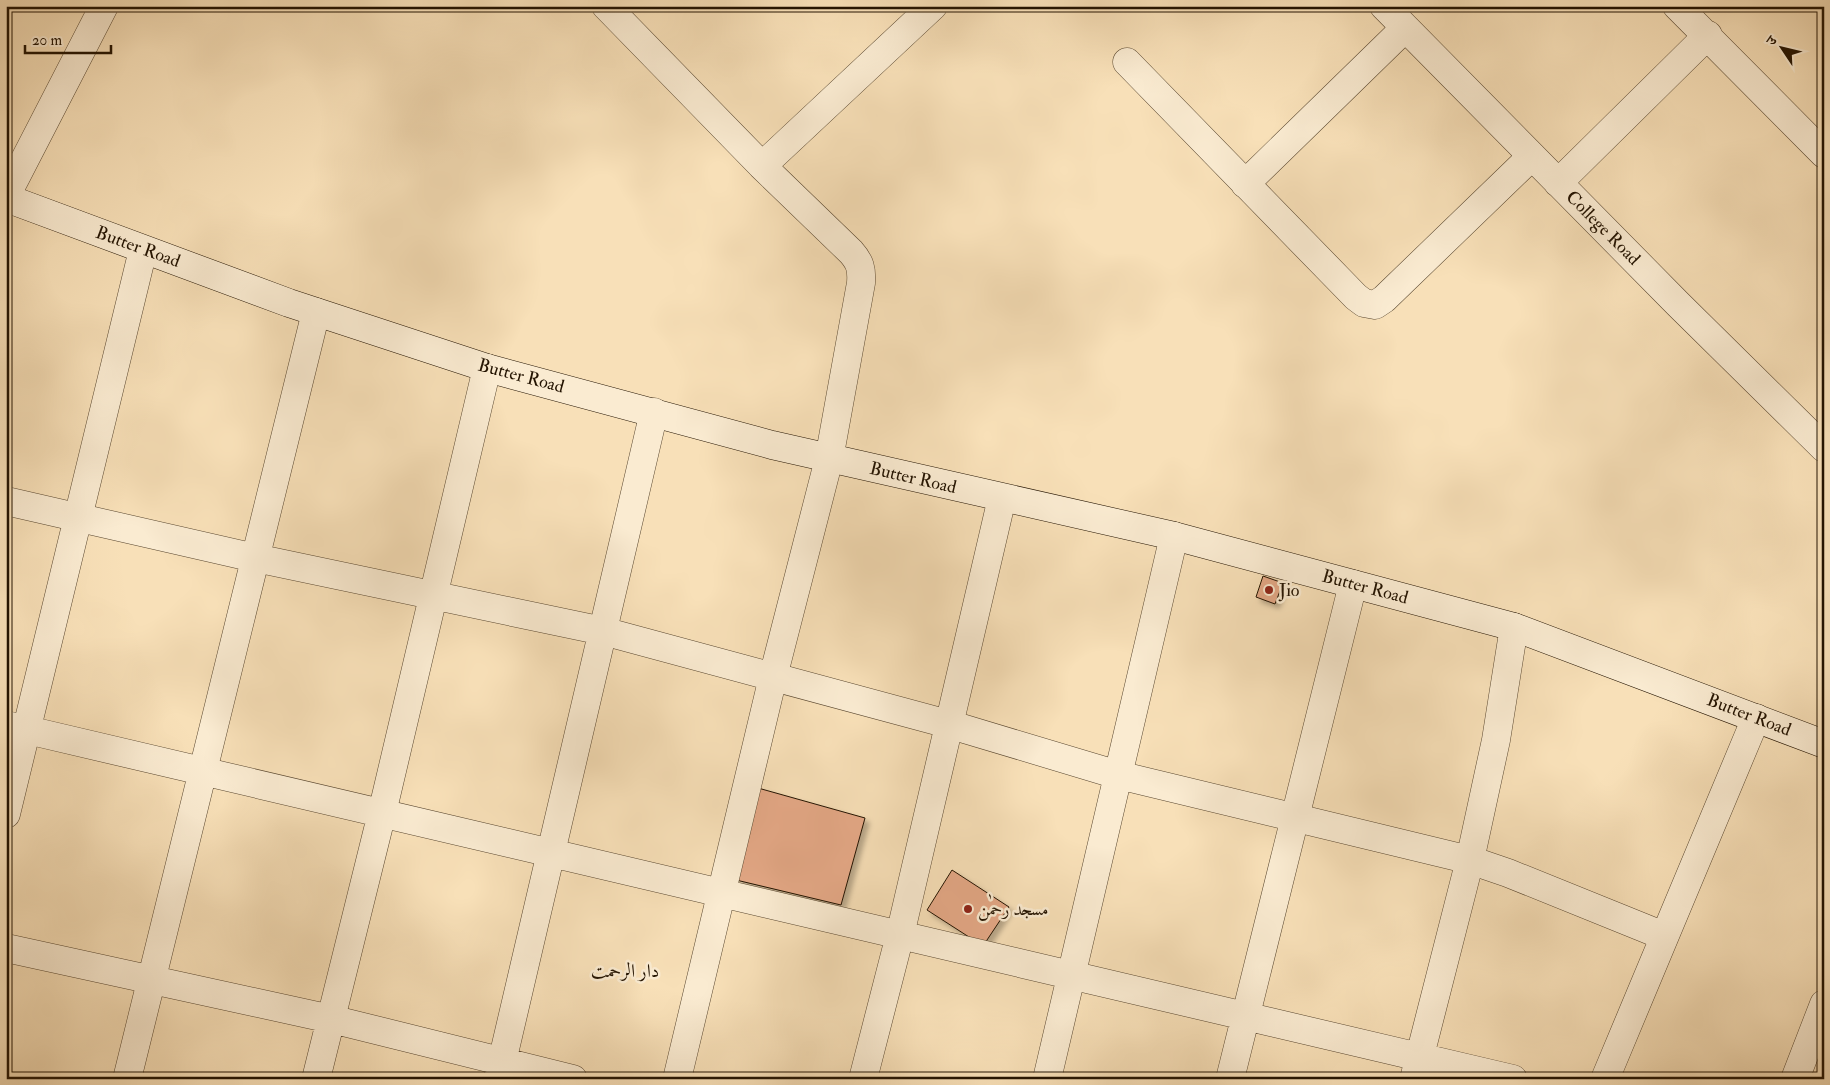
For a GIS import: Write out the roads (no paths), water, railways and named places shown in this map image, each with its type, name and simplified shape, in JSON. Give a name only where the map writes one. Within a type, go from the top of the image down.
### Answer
[{"type":"street","points":[[6,197],[104,6]]},
{"type":"street","points":[[606,6],[762,166],[851,252],[858,260],[862,269],[829,459],[773,677],[677,1079]]},
{"type":"street","name":"College Road","points":[[1384,6],[1678,304],[1824,448]]},
{"type":"street","points":[[1677,6],[1708,35],[1824,154]]},
{"type":"street","points":[[762,166],[923,9]]},
{"type":"street","points":[[1244,184],[1405,28]]},
{"type":"street","points":[[1558,183],[1708,35]]},
{"type":"street","points":[[1127,62],[1244,184],[1364,303],[1375,304],[1384,299],[1532,156]]},
{"type":"street","name":"Butter Road","points":[[6,197],[143,250],[316,312],[487,368],[829,459],[1174,536],[1514,627],[1824,744]]},
{"type":"street","points":[[6,814],[16,727],[78,517],[143,250]]},
{"type":"street","points":[[127,1079],[316,312]]},
{"type":"street","points":[[316,1079],[382,813],[487,368]]},
{"type":"street","points":[[500,1070],[654,412]]},
{"type":"street","points":[[863,1079],[900,935],[1002,498]]},
{"type":"street","points":[[6,500],[256,558],[603,631],[948,724],[1118,775],[1470,860],[1508,873],[1664,936]]},
{"type":"street","points":[[1047,1079],[1174,536]]},
{"type":"street","points":[[1230,1079],[1353,584]]},
{"type":"street","points":[[1417,1068],[1470,860],[1496,740],[1514,627]]},
{"type":"street","points":[[1605,1079],[1756,718]]},
{"type":"street","points":[[16,727],[1245,1016],[1417,1068],[1513,1079]]},
{"type":"street","points":[[6,948],[331,1019],[500,1070],[573,1079]]},
{"type":"street","points":[[1795,1079],[1824,1004]]},
{"type":"place","name":"Jio","points":[[1269,590]]},
{"type":"place","name":"مسجد رحمٰن","points":[[968,909]]},
{"type":"district","name":"دار الرحمت","points":[[625,971]]}]
